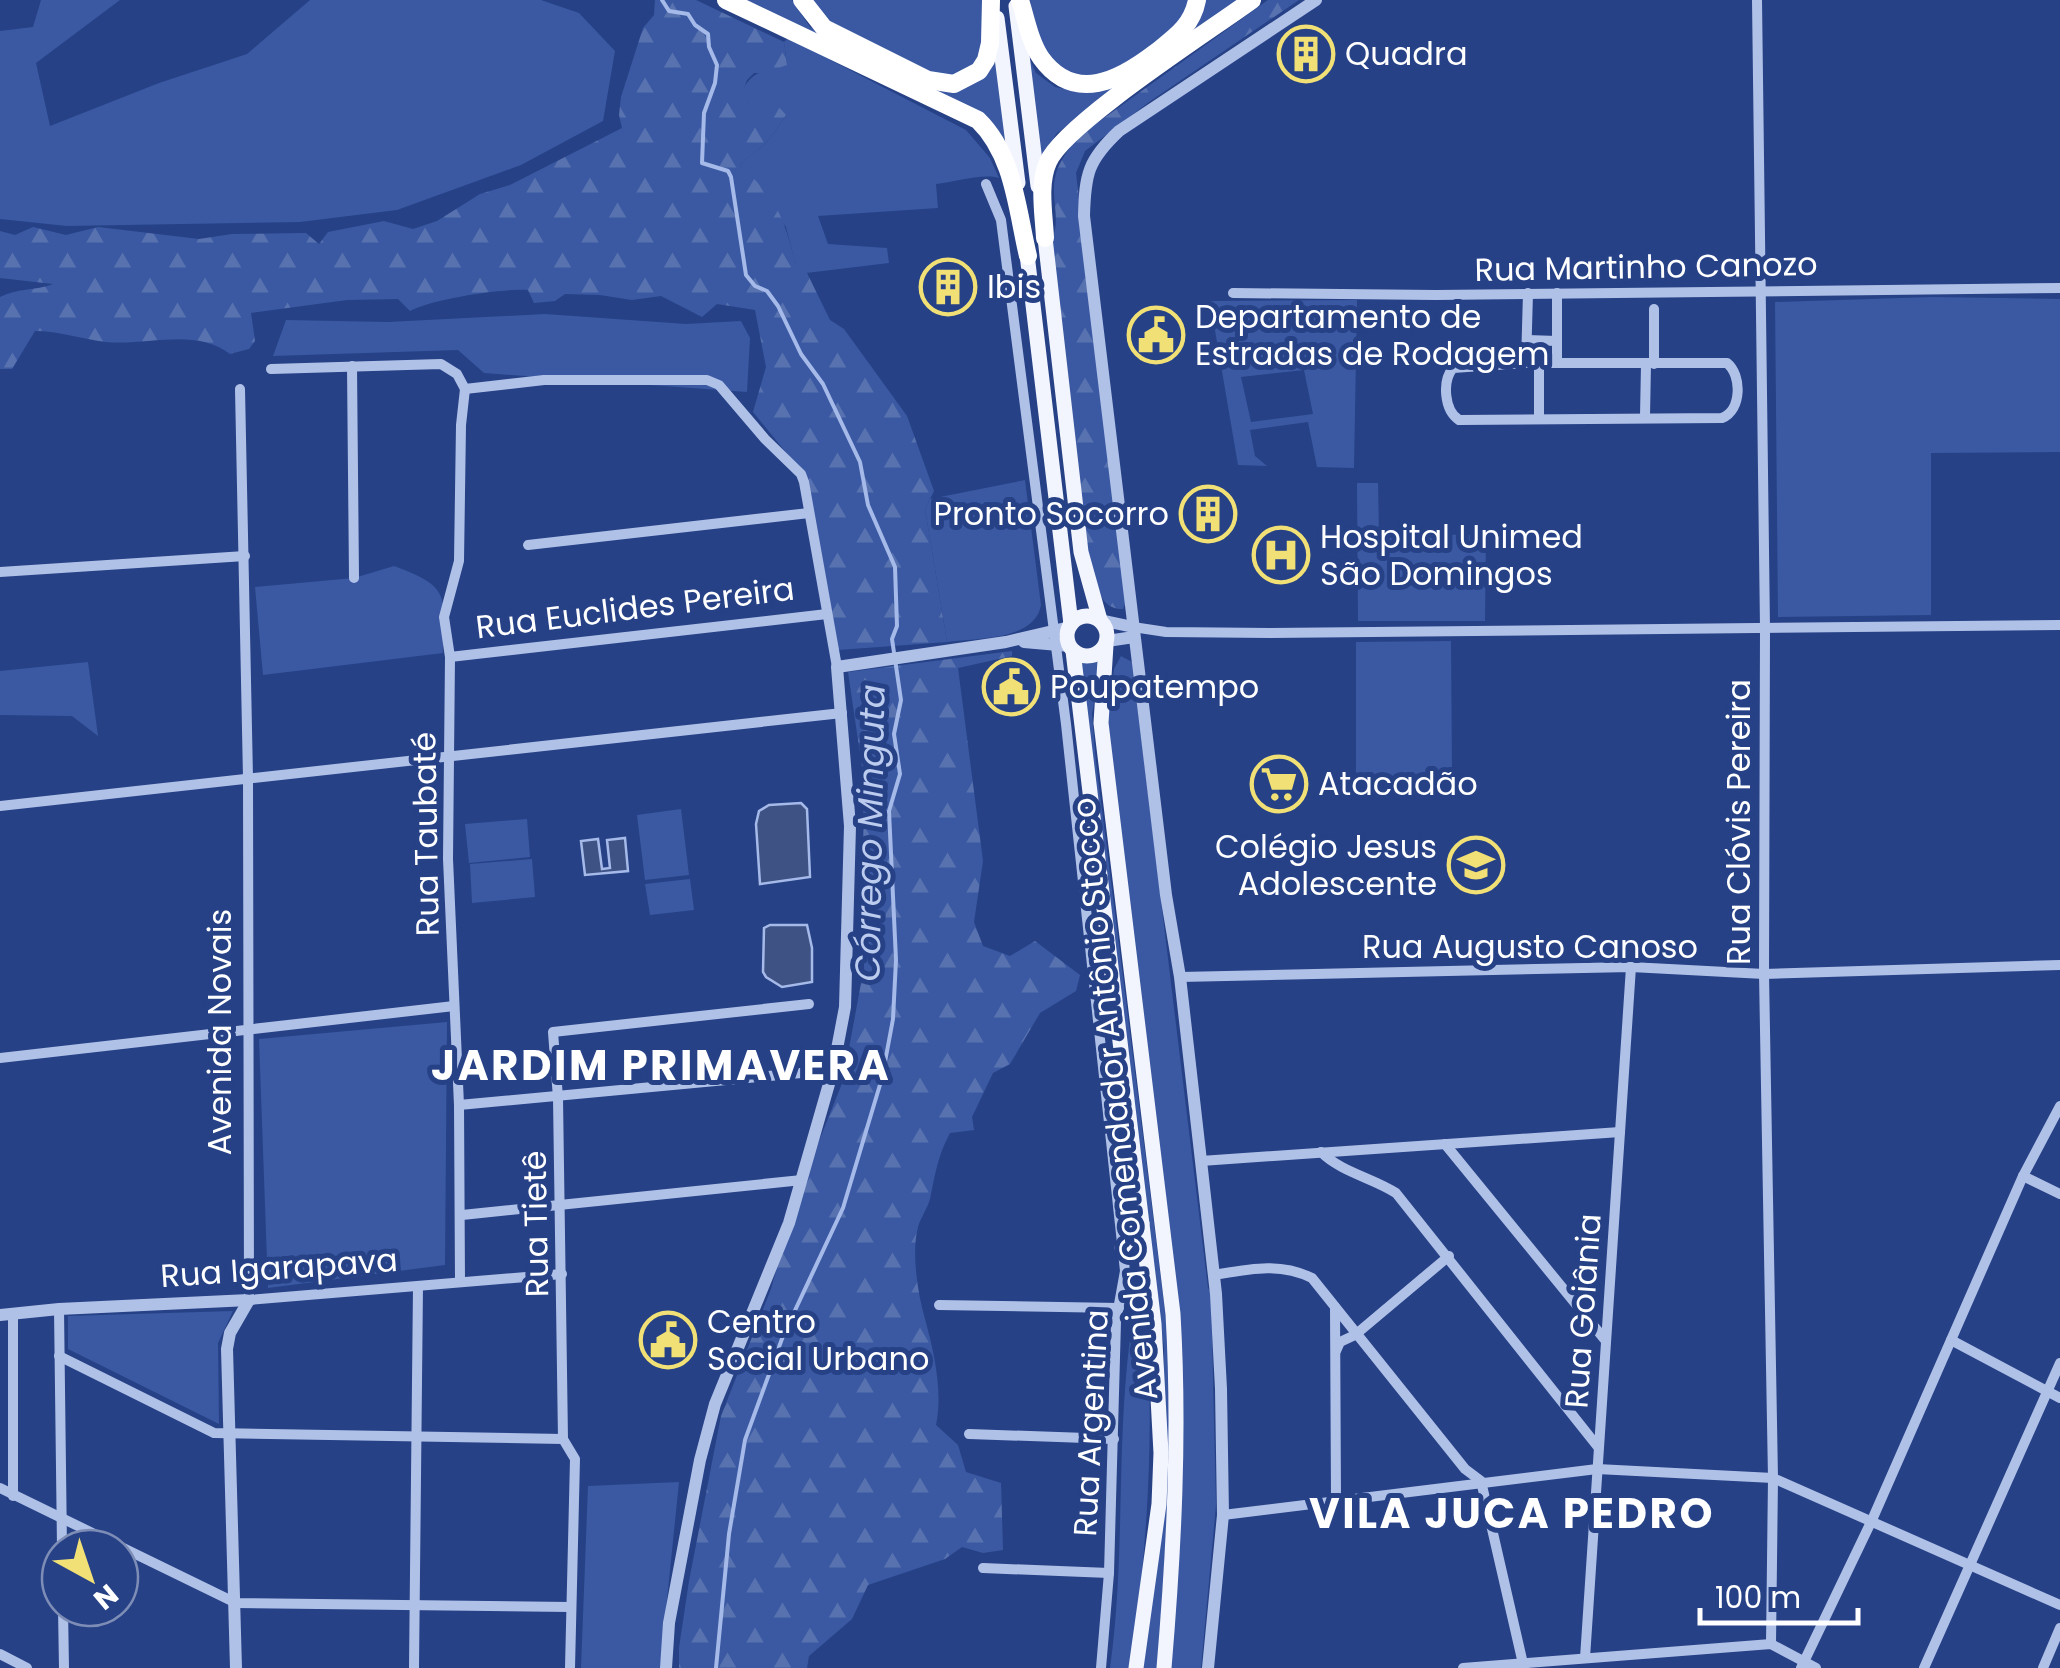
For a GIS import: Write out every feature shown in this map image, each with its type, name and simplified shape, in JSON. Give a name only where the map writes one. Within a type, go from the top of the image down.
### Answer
[{"type":"highway","points":[[726,0],[978,120],[1004,155],[1028,256]]},
{"type":"highway","points":[[802,0],[824,28],[928,80],[954,84],[980,71],[986,60],[993,0]]},
{"type":"highway","points":[[1018,0],[1041,58],[1066,78],[1098,84],[1130,72],[1180,34],[1190,21],[1197,0]]},
{"type":"highway","points":[[1045,238],[1043,184],[1054,150],[1100,110],[1252,0]]},
{"type":"main road","name":"Avenida Comendador Antônio Stocco","points":[[993,0],[1028,256],[1065,637],[1154,1324],[1161,1453],[1159,1504],[1136,1668]]},
{"type":"main road","points":[[1018,0],[1081,552],[1100,620],[1107,630],[1106,643],[1099,653],[1088,657],[1065,637],[1087,616],[1100,620]]},
{"type":"main road","name":"Avenida Comendador Antônio Stocco","points":[[1106,643],[1101,706],[1103,742],[1173,1314],[1178,1394],[1177,1491],[1164,1668]]},
{"type":"main road","points":[[1122,1248],[1142,1223]]},
{"type":"street","points":[[1208,1668],[1222,1515],[1221,1389],[1214,1276],[1180,977],[1133,632],[1084,216],[1084,180],[1100,149],[1119,131],[1316,0]]},
{"type":"street","name":"Rua Clóvis Pereira","points":[[1757,0],[1765,628],[1764,974],[1773,1478],[1771,1644]]},
{"type":"street","name":"Rua Argentina","points":[[986,184],[1001,220],[1065,637],[1125,1271],[1119,1308],[1109,1573],[1101,1668]]},
{"type":"street","name":"Rua Martinho Canozo","points":[[1232,293],[2060,288]]},
{"type":"street","points":[[1557,363],[1558,293]]},
{"type":"street","points":[[1526,363],[1528,294]]},
{"type":"street","points":[[1645,416],[1654,309]]},
{"type":"street","points":[[1527,340],[1557,340]]},
{"type":"street","points":[[1526,363],[1650,364],[1726,363],[1734,367],[1736,407],[1731,415],[1722,418],[1459,420],[1451,415],[1448,406],[1448,375],[1454,368],[1526,363]]},
{"type":"street","points":[[1539,363],[1539,418]]},
{"type":"street","points":[[271,370],[441,364],[457,374],[465,389],[544,380],[707,380],[720,385],[804,482],[842,713],[850,826],[845,1008],[833,1070],[789,1223],[715,1404],[676,1587],[666,1668]]},
{"type":"street","points":[[352,366],[354,578]]},
{"type":"street","name":"Rua Taubaté","points":[[460,1281],[459,1105],[448,859],[450,657],[444,617],[459,561],[460,425],[465,389]]},
{"type":"street","name":"Avenida Novais","points":[[236,1668],[227,1349],[230,1333],[249,1300],[248,778],[240,390]]},
{"type":"street","points":[[528,545],[809,513]]},
{"type":"street","points":[[0,572],[245,556]]},
{"type":"street","name":"Rua Euclides Pereira","points":[[450,657],[826,614]]},
{"type":"street","points":[[1100,620],[1133,632],[1575,632],[2060,624]]},
{"type":"street","points":[[1106,643],[1133,632]]},
{"type":"street","points":[[837,667],[1065,637]]},
{"type":"street","points":[[0,806],[842,713]]},
{"type":"street","name":"Rua Augusto Canoso","points":[[1180,977],[1631,967],[1764,974],[2060,965]]},
{"type":"street","name":"Rua Goiânia","points":[[1586,1658],[1631,967]]},
{"type":"street","name":"Rua Tietê","points":[[570,1668],[575,1460],[563,1439],[561,1204],[553,1032],[809,1004]]},
{"type":"street","points":[[0,1058],[454,1006]]},
{"type":"street","points":[[459,1105],[833,1070]]},
{"type":"street","points":[[1802,1665],[1872,1520],[2024,1176],[2060,1106]]},
{"type":"street","points":[[1201,1161],[1620,1132]]},
{"type":"street","points":[[1446,1144],[1606,1341]]},
{"type":"street","points":[[1321,1152],[1329,1160],[1396,1194],[1598,1447]]},
{"type":"street","points":[[2024,1176],[2060,1194]]},
{"type":"street","points":[[462,1216],[802,1180]]},
{"type":"street","points":[[1336,1353],[1340,1342],[1355,1335],[1449,1256]]},
{"type":"street","points":[[1214,1276],[1292,1268],[1312,1278],[1465,1469],[1481,1482],[1524,1666]]},
{"type":"street","name":"Rua Igarapava","points":[[7,1314],[249,1300],[562,1274]]},
{"type":"street","points":[[414,1668],[418,1286]]},
{"type":"street","points":[[940,1305],[1119,1308]]},
{"type":"street","points":[[1335,1307],[1336,1499]]},
{"type":"street","points":[[59,1308],[61,1528]]},
{"type":"street","points":[[7,1314],[13,1496]]},
{"type":"street","points":[[1951,1340],[2060,1398]]},
{"type":"street","points":[[59,1356],[214,1433],[563,1439]]},
{"type":"street","points":[[1924,1668],[2060,1363]]},
{"type":"street","points":[[969,1434],[1114,1439]]},
{"type":"street","points":[[1222,1515],[1596,1468],[1773,1478],[2060,1605]]},
{"type":"street","points":[[0,1488],[236,1603],[570,1606]]},
{"type":"street","points":[[983,1568],[1109,1573]]},
{"type":"street","points":[[63,1628],[64,1668]]},
{"type":"street","points":[[2044,1668],[2060,1628]]},
{"type":"street","points":[[1464,1668],[1771,1644],[1802,1665],[1816,1668]]},
{"type":"street","points":[[0,1654],[27,1668]]},
{"type":"street","points":[[1646,1654],[1648,1668]]},
{"type":"green space","points":[[41,0],[120,0],[36,63],[50,126],[247,54],[310,0],[541,0],[579,13],[615,51],[603,121],[521,165],[397,210],[300,222],[67,226],[0,219],[0,31],[33,27]]},
{"type":"green space","points":[[655,0],[696,0],[784,42],[787,65],[754,73],[742,94],[749,103],[770,101],[786,115],[767,142],[740,166],[773,202],[798,273],[807,273],[830,320],[844,329],[907,416],[934,491],[925,509],[947,642],[838,650],[806,477],[753,412],[766,367],[755,310],[717,304],[702,317],[661,296],[632,300],[565,294],[555,301],[534,303],[528,290],[468,295],[410,311],[398,299],[347,300],[251,313],[255,341],[249,349],[230,354],[202,341],[186,339],[122,343],[35,331],[12,369],[0,369],[0,297],[53,284],[0,278],[0,231],[15,235],[33,227],[66,235],[98,227],[199,239],[232,234],[306,233],[319,244],[328,232],[384,221],[413,229],[437,221],[480,194],[510,185],[622,128],[621,97],[643,28],[654,15]]},
{"type":"green space","points":[[745,0],[792,0],[810,27],[931,87],[996,55],[1009,150],[992,126]]},
{"type":"green space","points":[[809,0],[985,0],[981,53],[968,70],[939,78],[820,16]]},
{"type":"green space","points":[[1030,0],[1191,0],[1173,33],[1102,79],[1069,71],[1048,56],[1036,33]]},
{"type":"green space","points":[[1203,0],[1243,0],[1057,133],[1038,161],[1026,51],[1036,73],[1055,87],[1079,92],[1105,91],[1191,29]]},
{"type":"green space","points":[[1268,0],[1299,0],[1149,102],[1085,151],[1076,173],[1126,601],[1123,609],[1114,608],[1098,590],[1088,553],[1050,242],[1056,222],[1055,179],[1062,159],[1079,136]]},
{"type":"green space","points":[[788,38],[966,130],[990,158],[999,178],[977,177],[936,184],[938,208],[818,216],[828,244],[887,248],[889,263],[798,274],[786,227],[740,166],[767,142],[786,115],[749,103],[741,94],[753,76],[787,65],[784,42]]},
{"type":"green space","points":[[1932,297],[2060,299],[2060,452],[1931,453],[1931,615],[1778,617],[1775,302]]},
{"type":"green space","points":[[1357,300],[1354,468],[1317,467],[1308,422],[1250,430],[1255,456],[1267,466],[1238,465],[1210,301]],"holes":[[[1304,370],[1313,414],[1251,422],[1241,377]]]},
{"type":"green space","points":[[545,314],[686,324],[741,321],[750,338],[747,392],[484,373],[458,350],[273,356],[286,320],[388,322]]},
{"type":"green space","points":[[1025,480],[1041,605],[1036,617],[1028,625],[1003,635],[947,642],[925,509],[930,499]]},
{"type":"green space","points":[[1357,483],[1378,483],[1379,534],[1486,535],[1485,621],[1358,621]]},
{"type":"green space","points":[[394,566],[426,580],[441,596],[443,653],[263,675],[255,587],[354,578]]},
{"type":"green space","points":[[1451,641],[1452,776],[1356,777],[1356,642]]},
{"type":"green space","points":[[1012,651],[1012,656],[958,668],[983,861],[974,922],[983,946],[1010,956],[1035,941],[1080,975],[1076,991],[1040,1013],[1010,1064],[993,1073],[972,1117],[974,1130],[950,1133],[918,1227],[915,1249],[918,1286],[936,1372],[936,1425],[958,1445],[966,1472],[1001,1483],[1003,1550],[983,1553],[962,1547],[945,1559],[868,1585],[852,1619],[809,1656],[807,1668],[679,1668],[689,1581],[721,1416],[771,1289],[797,1196],[843,1081],[864,967],[863,774],[848,672]]},
{"type":"green space","points":[[1121,656],[1132,662],[1211,1292],[1216,1505],[1201,1668],[1171,1668],[1181,1510],[1182,1357],[1108,721],[1114,669]]},
{"type":"green space","points":[[1078,660],[1101,661],[1092,714],[1096,762],[1167,1327],[1169,1455],[1158,1668],[1141,1668],[1164,1348]]},
{"type":"green space","points":[[88,662],[98,736],[72,716],[0,715],[0,671]]},
{"type":"green space","points":[[681,809],[689,875],[645,880],[637,815]]},
{"type":"green space","points":[[527,819],[530,857],[469,863],[465,824]]},
{"type":"green space","points":[[532,859],[535,897],[472,903],[470,864]]},
{"type":"green space","points":[[690,879],[694,910],[650,915],[645,884]]},
{"type":"green space","points":[[447,1022],[445,1265],[268,1288],[259,1039]]},
{"type":"green space","points":[[1135,1306],[1146,1315],[1149,1359],[1145,1536],[1131,1668],[1110,1668],[1125,1395]]},
{"type":"green space","points":[[233,1311],[218,1343],[219,1424],[68,1349],[68,1316]]},
{"type":"green space","points":[[679,1482],[660,1668],[581,1668],[588,1486]]},
{"type":"shaded area","points":[[801,803],[807,809],[810,877],[760,884],[756,824],[759,811],[769,805]]},
{"type":"shaded area","points":[[625,838],[628,871],[585,875],[581,841],[598,839],[602,869],[610,868],[607,840]]},
{"type":"shaded area","points":[[807,925],[812,982],[782,987],[766,977],[764,928]]},
{"type":"waterway","name":"Córrego Minguta","points":[[662,0],[669,11],[688,14],[708,34],[717,65],[704,113],[702,163],[728,171],[731,177],[746,275],[755,286],[767,291],[778,306],[801,354],[823,384],[860,462],[868,505],[895,567],[897,626],[892,639],[901,700],[894,734],[900,774],[889,811],[896,960],[893,1019],[882,1078],[843,1208],[783,1336],[745,1440],[729,1534],[716,1668]]},
{"type":"place","name":"Quadra","points":[[1306,54]]},
{"type":"place","name":"Ibis","points":[[948,287]]},
{"type":"place","name":"Departamento de Estradas de Rodagem","points":[[1156,335]]},
{"type":"place","name":"Pronto Socorro","points":[[1208,514]]},
{"type":"place","name":"Hospital Unimed São Domingos","points":[[1281,555]]},
{"type":"place","name":"Poupatempo","points":[[1011,687]]},
{"type":"place","name":"Atacadão","points":[[1279,784]]},
{"type":"place","name":"Colégio Jesus Adolescente","points":[[1476,865]]},
{"type":"place","name":"Centro Social Urbano","points":[[668,1340]]},
{"type":"district","name":"JARDIM PRIMAVERA","points":[[661,1065]]},
{"type":"district","name":"VILA JUCA PEDRO","points":[[1512,1513]]}]
